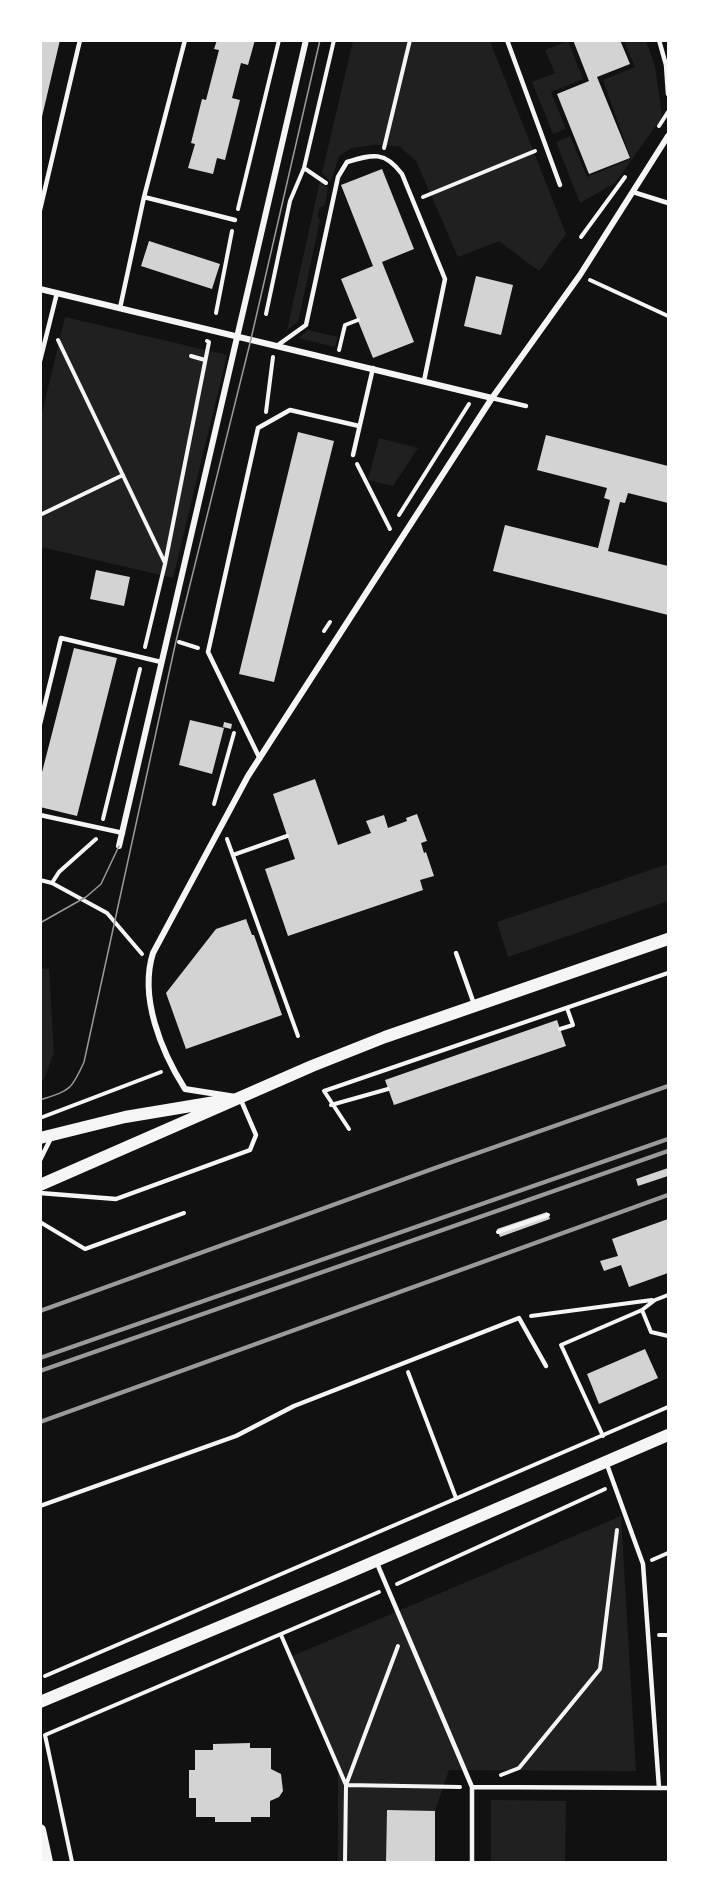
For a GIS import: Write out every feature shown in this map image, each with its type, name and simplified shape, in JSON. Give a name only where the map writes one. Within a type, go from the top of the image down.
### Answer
[{"type":"main road","points":[[40,1185],[312,1066],[475,1006],[669,939]]},
{"type":"main road","points":[[40,1138],[126,1117],[240,1098]]},
{"type":"main road","points":[[40,1702],[669,1435]]},
{"type":"main road","points":[[40,1830],[47,1863]]},
{"type":"street","points":[[119,846],[306,40]]},
{"type":"street","points":[[240,1098],[185,1089],[171,1068],[152,1013],[147,987],[150,963],[160,937],[260,759],[492,398],[580,275],[669,136]]},
{"type":"street","points":[[40,289],[492,398]]},
{"type":"lane","points":[[40,210],[80,40]]},
{"type":"lane","points":[[120,308],[144,197],[185,40]]},
{"type":"lane","points":[[507,40],[560,185]]},
{"type":"lane","points":[[659,40],[666,65],[669,94]]},
{"type":"lane","points":[[278,345],[306,326],[338,177],[347,162],[382,156],[392,160],[402,174],[445,279],[424,381]]},
{"type":"lane","points":[[633,192],[669,203]]},
{"type":"lane","points":[[144,197],[235,220]]},
{"type":"lane","points":[[40,361],[57,293]]},
{"type":"lane","points":[[353,455],[373,368]]},
{"type":"lane","points":[[492,398],[526,406]]},
{"type":"lane","points":[[260,759],[238,718],[208,652],[258,428],[290,410],[359,426]]},
{"type":"lane","points":[[40,724],[61,638],[161,663]]},
{"type":"lane","points":[[40,815],[123,834]]},
{"type":"lane","points":[[456,953],[475,1006]]},
{"type":"lane","points":[[40,1193],[116,1199],[250,1150],[256,1135],[240,1098]]},
{"type":"lane","points":[[40,1160],[53,1134]]},
{"type":"lane","points":[[40,1506],[236,1436],[294,1406],[519,1318],[546,1366]]},
{"type":"lane","points":[[606,1462],[643,1564],[659,1788]]},
{"type":"lane","points":[[376,1561],[472,1787],[472,1863]]},
{"type":"lane","points":[[472,1787],[669,1788]]},
{"type":"path","points":[[216,313],[235,220],[279,40]]},
{"type":"path","points":[[266,314],[290,201],[304,168],[334,40]]},
{"type":"path","points":[[382,156],[410,40]]},
{"type":"path","points":[[657,129],[669,112]]},
{"type":"path","points":[[414,200],[546,147]]},
{"type":"path","points":[[304,168],[335,190]]},
{"type":"path","points":[[581,237],[627,174]]},
{"type":"path","points":[[580,275],[601,287],[669,316]]},
{"type":"path","points":[[337,360],[345,326],[358,321]]},
{"type":"path","points":[[50,324],[165,564]]},
{"type":"path","points":[[52,883],[59,872],[98,837],[165,564],[209,342]]},
{"type":"path","points":[[191,356],[205,360]]},
{"type":"path","points":[[264,425],[273,356]]},
{"type":"path","points":[[353,455],[390,529],[475,394]]},
{"type":"path","points":[[40,514],[123,475]]},
{"type":"path","points":[[324,631],[336,612]]},
{"type":"path","points":[[167,639],[208,652]]},
{"type":"path","points":[[214,804],[238,718]]},
{"type":"path","points":[[225,832],[298,1036]]},
{"type":"path","points":[[233,855],[287,836]]},
{"type":"path","points":[[40,880],[52,883],[107,913],[150,963]]},
{"type":"path","points":[[349,1129],[331,1105],[324,1091],[669,973]]},
{"type":"path","points":[[560,1029],[573,1025],[567,1008]]},
{"type":"path","points":[[40,1118],[162,1072]]},
{"type":"path","points":[[331,1105],[388,1089]]},
{"type":"path","points":[[40,1222],[85,1249],[184,1213]]},
{"type":"path","points":[[498,1232],[548,1215]]},
{"type":"path","points":[[519,1318],[655,1300],[669,1295]]},
{"type":"path","points":[[603,1436],[561,1345],[642,1310],[655,1300]]},
{"type":"path","points":[[642,1310],[651,1332],[669,1336]]},
{"type":"path","points":[[405,1363],[456,1498]]},
{"type":"path","points":[[45,1676],[669,1407]]},
{"type":"path","points":[[72,1863],[45,1735],[281,1635],[605,1489],[609,1499]]},
{"type":"path","points":[[346,1785],[472,1787],[519,1768],[600,1669],[618,1521]]},
{"type":"path","points":[[345,1863],[346,1785],[405,1628]]},
{"type":"path","points":[[281,1635],[346,1785]]},
{"type":"shaded area","points":[[353,41],[490,41],[566,234],[539,271],[499,241],[458,257],[416,161],[399,146],[375,145],[352,148],[339,156],[331,182],[322,173]]},
{"type":"shaded area","points":[[568,41],[583,79],[551,92],[566,129],[553,134],[532,82],[555,73],[545,50]]},
{"type":"shaded area","points":[[624,41],[646,41],[655,66],[662,117],[615,183],[580,203],[556,142],[570,136],[587,177],[631,159],[603,80],[635,67]]},
{"type":"shaded area","points":[[320,181],[328,188],[325,205],[320,207],[317,216],[320,220],[298,322],[287,330]]},
{"type":"shaded area","points":[[65,317],[227,355],[173,578],[41,547],[41,417]]},
{"type":"shaded area","points":[[308,330],[338,337],[335,347],[298,338]]},
{"type":"shaded area","points":[[379,438],[418,448],[393,486],[368,480]]},
{"type":"shaded area","points":[[668,864],[668,901],[508,957],[497,922]]},
{"type":"shaded area","points":[[41,968],[49,969],[54,1053],[44,1079],[41,1081]]},
{"type":"shaded area","points":[[621,1516],[636,1771],[449,1770],[435,1811],[387,1811],[386,1862],[338,1862],[338,1770],[288,1658]]},
{"type":"shaded area","points":[[491,1800],[566,1801],[565,1862],[491,1861]]},
{"type":"building","points":[[40,40],[60,40],[41,121],[40,120]]},
{"type":"building","points":[[217,40],[255,40],[248,65],[241,63],[232,98],[240,100],[225,160],[217,158],[213,174],[188,168],[195,144],[191,143],[202,99],[206,100],[219,50],[214,49]]},
{"type":"building","points":[[573,40],[620,40],[630,64],[597,77],[630,158],[589,174],[557,94],[589,81]]},
{"type":"building","points":[[382,169],[414,249],[382,262],[414,342],[373,358],[341,279],[373,266],[341,185]]},
{"type":"building","points":[[149,241],[220,264],[212,289],[141,266]]},
{"type":"building","points":[[476,276],[513,285],[501,335],[464,326]]},
{"type":"building","points":[[298,432],[334,441],[274,682],[239,674]]},
{"type":"building","points":[[546,435],[668,466],[668,503],[628,493],[625,503],[620,502],[608,551],[668,566],[668,615],[493,571],[505,525],[598,548],[610,500],[604,498],[607,488],[537,470]]},
{"type":"building","points":[[96,570],[130,577],[124,606],[90,599]]},
{"type":"building","points":[[74,648],[117,658],[77,816],[40,807],[40,780]]},
{"type":"building","points":[[190,720],[224,728],[212,774],[179,765]]},
{"type":"building","points":[[224,722],[232,724],[231,729],[223,727]]},
{"type":"building","points":[[315,779],[338,845],[371,833],[366,821],[384,815],[388,828],[407,821],[406,818],[417,814],[427,841],[421,843],[434,876],[420,880],[423,890],[288,936],[265,869],[295,859],[273,794]]},
{"type":"building","points":[[246,919],[254,935],[282,1015],[186,1049],[166,993],[216,929]]},
{"type":"building","points":[[557,1020],[566,1046],[394,1105],[385,1080]]},
{"type":"building","points":[[668,1168],[668,1176],[638,1186],[636,1179]]},
{"type":"building","points":[[547,1212],[550,1219],[500,1237],[497,1229]]},
{"type":"building","points":[[668,1219],[668,1273],[629,1287],[621,1265],[604,1271],[600,1261],[618,1256],[612,1239]]},
{"type":"building","points":[[645,1349],[658,1378],[599,1404],[587,1374]]},
{"type":"building","points":[[250,1743],[250,1748],[271,1748],[271,1769],[281,1774],[283,1791],[279,1797],[270,1801],[270,1817],[251,1817],[251,1822],[215,1822],[215,1817],[196,1817],[196,1798],[189,1798],[189,1770],[195,1770],[195,1750],[213,1750],[213,1744]]},
{"type":"building","points":[[387,1810],[435,1811],[435,1862],[386,1862]]},
{"type":"tram line","points":[[40,1100],[68,1088],[76,1079],[84,1062],[176,641],[251,339],[320,40]]},
{"type":"tram line","points":[[40,923],[86,897],[101,884],[119,846]]},
{"type":"railway","points":[[40,1311],[668,1086]]},
{"type":"railway","points":[[40,1358],[668,1139]]},
{"type":"railway","points":[[40,1371],[668,1151]]},
{"type":"railway","points":[[40,1422],[668,1195]]}]
